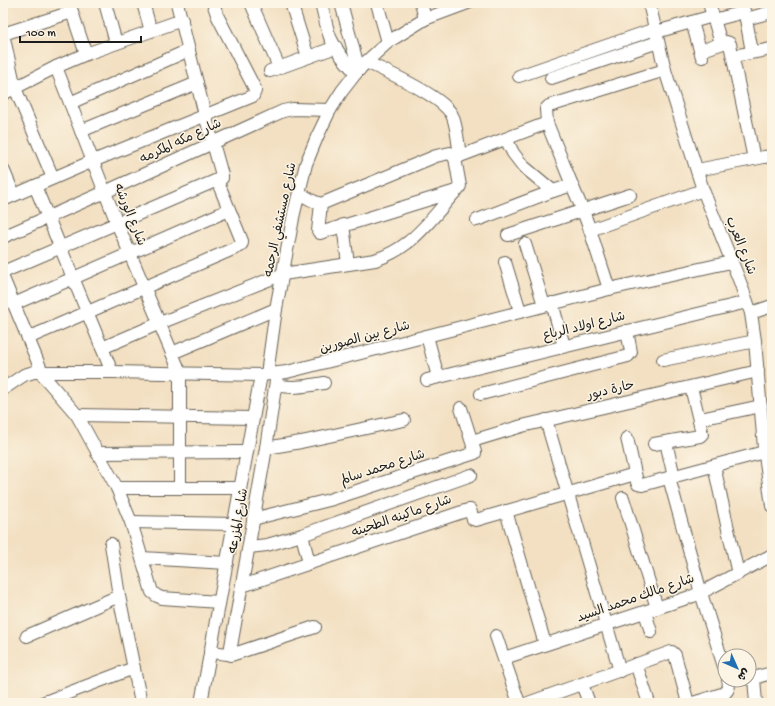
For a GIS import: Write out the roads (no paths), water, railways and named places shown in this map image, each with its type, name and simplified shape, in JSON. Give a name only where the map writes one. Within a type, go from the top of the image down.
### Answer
[{"type":"street","points":[[105,3],[116,43]]},
{"type":"street","points":[[143,3],[151,31]]},
{"type":"street","points":[[3,272],[223,176],[205,115],[178,3]]},
{"type":"street","points":[[3,200],[93,161],[253,96],[255,89],[218,17],[213,3]]},
{"type":"street","points":[[251,3],[274,69],[336,47]]},
{"type":"street","points":[[291,3],[308,57]]},
{"type":"street","points":[[102,348],[283,274],[375,260],[387,256],[419,233],[460,186],[455,123],[452,114],[443,104],[421,89],[394,75],[349,65],[336,47],[331,37],[320,3]]},
{"type":"street","points":[[341,3],[360,68]]},
{"type":"street","points":[[377,3],[388,42]]},
{"type":"street","points":[[421,3],[425,19]]},
{"type":"street","name":"شارع مستشفي الرحمه","points":[[270,377],[276,310],[294,213],[306,164],[330,110],[342,91],[360,68],[388,42],[425,19],[468,3]]},
{"type":"street","name":"شارع العرب","points":[[649,3],[665,70],[703,190],[749,308],[765,408],[772,505]]},
{"type":"street","points":[[710,3],[721,44]]},
{"type":"street","points":[[53,178],[15,88],[3,34],[70,8],[86,54]]},
{"type":"street","points":[[520,76],[692,22],[744,11],[772,12]]},
{"type":"street","points":[[744,11],[752,52]]},
{"type":"street","points":[[3,94],[56,67],[86,54],[182,20]]},
{"type":"street","points":[[692,22],[701,54],[726,42],[730,43],[754,159]]},
{"type":"street","points":[[551,78],[656,34]]},
{"type":"street","points":[[733,56],[772,49]]},
{"type":"street","points":[[70,103],[189,50]]},
{"type":"street","name":"شارع الورشه","points":[[56,67],[117,223],[180,372]]},
{"type":"street","points":[[609,289],[583,210],[547,118],[546,108],[665,70]]},
{"type":"street","points":[[81,131],[197,83]]},
{"type":"street","name":"شارع مكه المكرمه","points":[[3,237],[279,113],[288,110],[330,110]]},
{"type":"street","points":[[299,193],[321,204],[436,156],[450,153],[458,157],[506,139],[547,118]]},
{"type":"street","points":[[506,139],[513,153],[523,166],[554,191]]},
{"type":"street","points":[[697,170],[772,156]]},
{"type":"street","points":[[3,169],[14,195]]},
{"type":"street","points":[[28,338],[241,245],[242,241],[229,210],[219,179]]},
{"type":"street","points":[[477,220],[572,185]]},
{"type":"street","points":[[34,186],[112,372]]},
{"type":"street","points":[[590,230],[703,190]]},
{"type":"street","points":[[321,204],[319,232],[456,191]]},
{"type":"street","points":[[508,235],[630,195]]},
{"type":"street","points":[[14,304],[229,210]]},
{"type":"street","points":[[343,225],[348,264]]},
{"type":"street","points":[[525,244],[564,346]]},
{"type":"street","points":[[505,262],[520,312]]},
{"type":"street","name":"شارع بين الصورين","points":[[3,389],[24,375],[34,372],[180,372],[270,377],[548,304],[731,262]]},
{"type":"street","points":[[3,278],[41,372],[77,415],[117,488],[131,522],[152,592],[156,596],[162,598],[219,602]]},
{"type":"street","name":"شارع اولاد الرباع","points":[[427,336],[432,378],[627,331],[749,308],[772,306]]},
{"type":"street","points":[[172,353],[276,310]]},
{"type":"street","points":[[481,394],[628,356],[632,352],[627,331]]},
{"type":"street","points":[[663,360],[755,341]]},
{"type":"street","name":"حارة دبور","points":[[472,441],[516,427],[758,371]]},
{"type":"street","points":[[180,372],[180,488]]},
{"type":"street","points":[[270,377],[290,387],[297,388],[324,383]]},
{"type":"street","name":"شارع المزرعه","points":[[201,703],[253,418],[270,377]]},
{"type":"street","name":"شارع المزرعه","points":[[229,654],[266,448],[270,377]]},
{"type":"street","points":[[654,444],[700,436],[702,434],[691,387]]},
{"type":"street","points":[[461,408],[472,441]]},
{"type":"street","points":[[699,420],[765,408]]},
{"type":"street","points":[[77,415],[253,418]]},
{"type":"street","points":[[266,448],[404,420]]},
{"type":"street","points":[[546,420],[620,671]]},
{"type":"street","points":[[627,438],[637,482],[640,485],[714,466],[767,448]]},
{"type":"street","name":"شارع محمد سالم","points":[[254,516],[329,500],[475,453],[472,441]]},
{"type":"street","points":[[666,442],[672,478],[701,593],[718,648]]},
{"type":"street","points":[[97,453],[247,452]]},
{"type":"street","points":[[714,466],[738,574]]},
{"type":"street","name":"شارع ماكينه الطحينه","points":[[242,586],[468,510],[470,510],[473,519],[476,520],[635,474]]},
{"type":"street","points":[[231,540],[249,544],[267,545],[302,536],[471,475]]},
{"type":"street","points":[[117,488],[240,488]]},
{"type":"street","points":[[623,498],[657,608]]},
{"type":"street","points":[[236,511],[254,516]]},
{"type":"street","points":[[506,511],[545,644]]},
{"type":"street","points":[[131,522],[234,524]]},
{"type":"street","points":[[302,536],[309,563]]},
{"type":"street","points":[[111,544],[119,596],[141,703]]},
{"type":"street","name":"شارع مالك محمد السيد","points":[[504,658],[701,593],[772,556]]},
{"type":"street","points":[[142,558],[227,563]]},
{"type":"street","points":[[27,636],[119,596]]},
{"type":"street","points":[[645,612],[651,632]]},
{"type":"street","points":[[210,652],[231,655],[315,628]]},
{"type":"street","points":[[496,636],[519,703]]},
{"type":"street","points":[[528,703],[671,652],[674,653],[688,703]]},
{"type":"street","points":[[636,664],[649,703]]},
{"type":"street","points":[[42,703],[134,668]]},
{"type":"street","points":[[757,677],[772,673]]},
{"type":"street","points":[[582,684],[589,703]]},
{"type":"street","points":[[693,703],[708,701],[725,693],[729,688]]},
{"type":"street","points":[[752,688],[756,703]]}]
